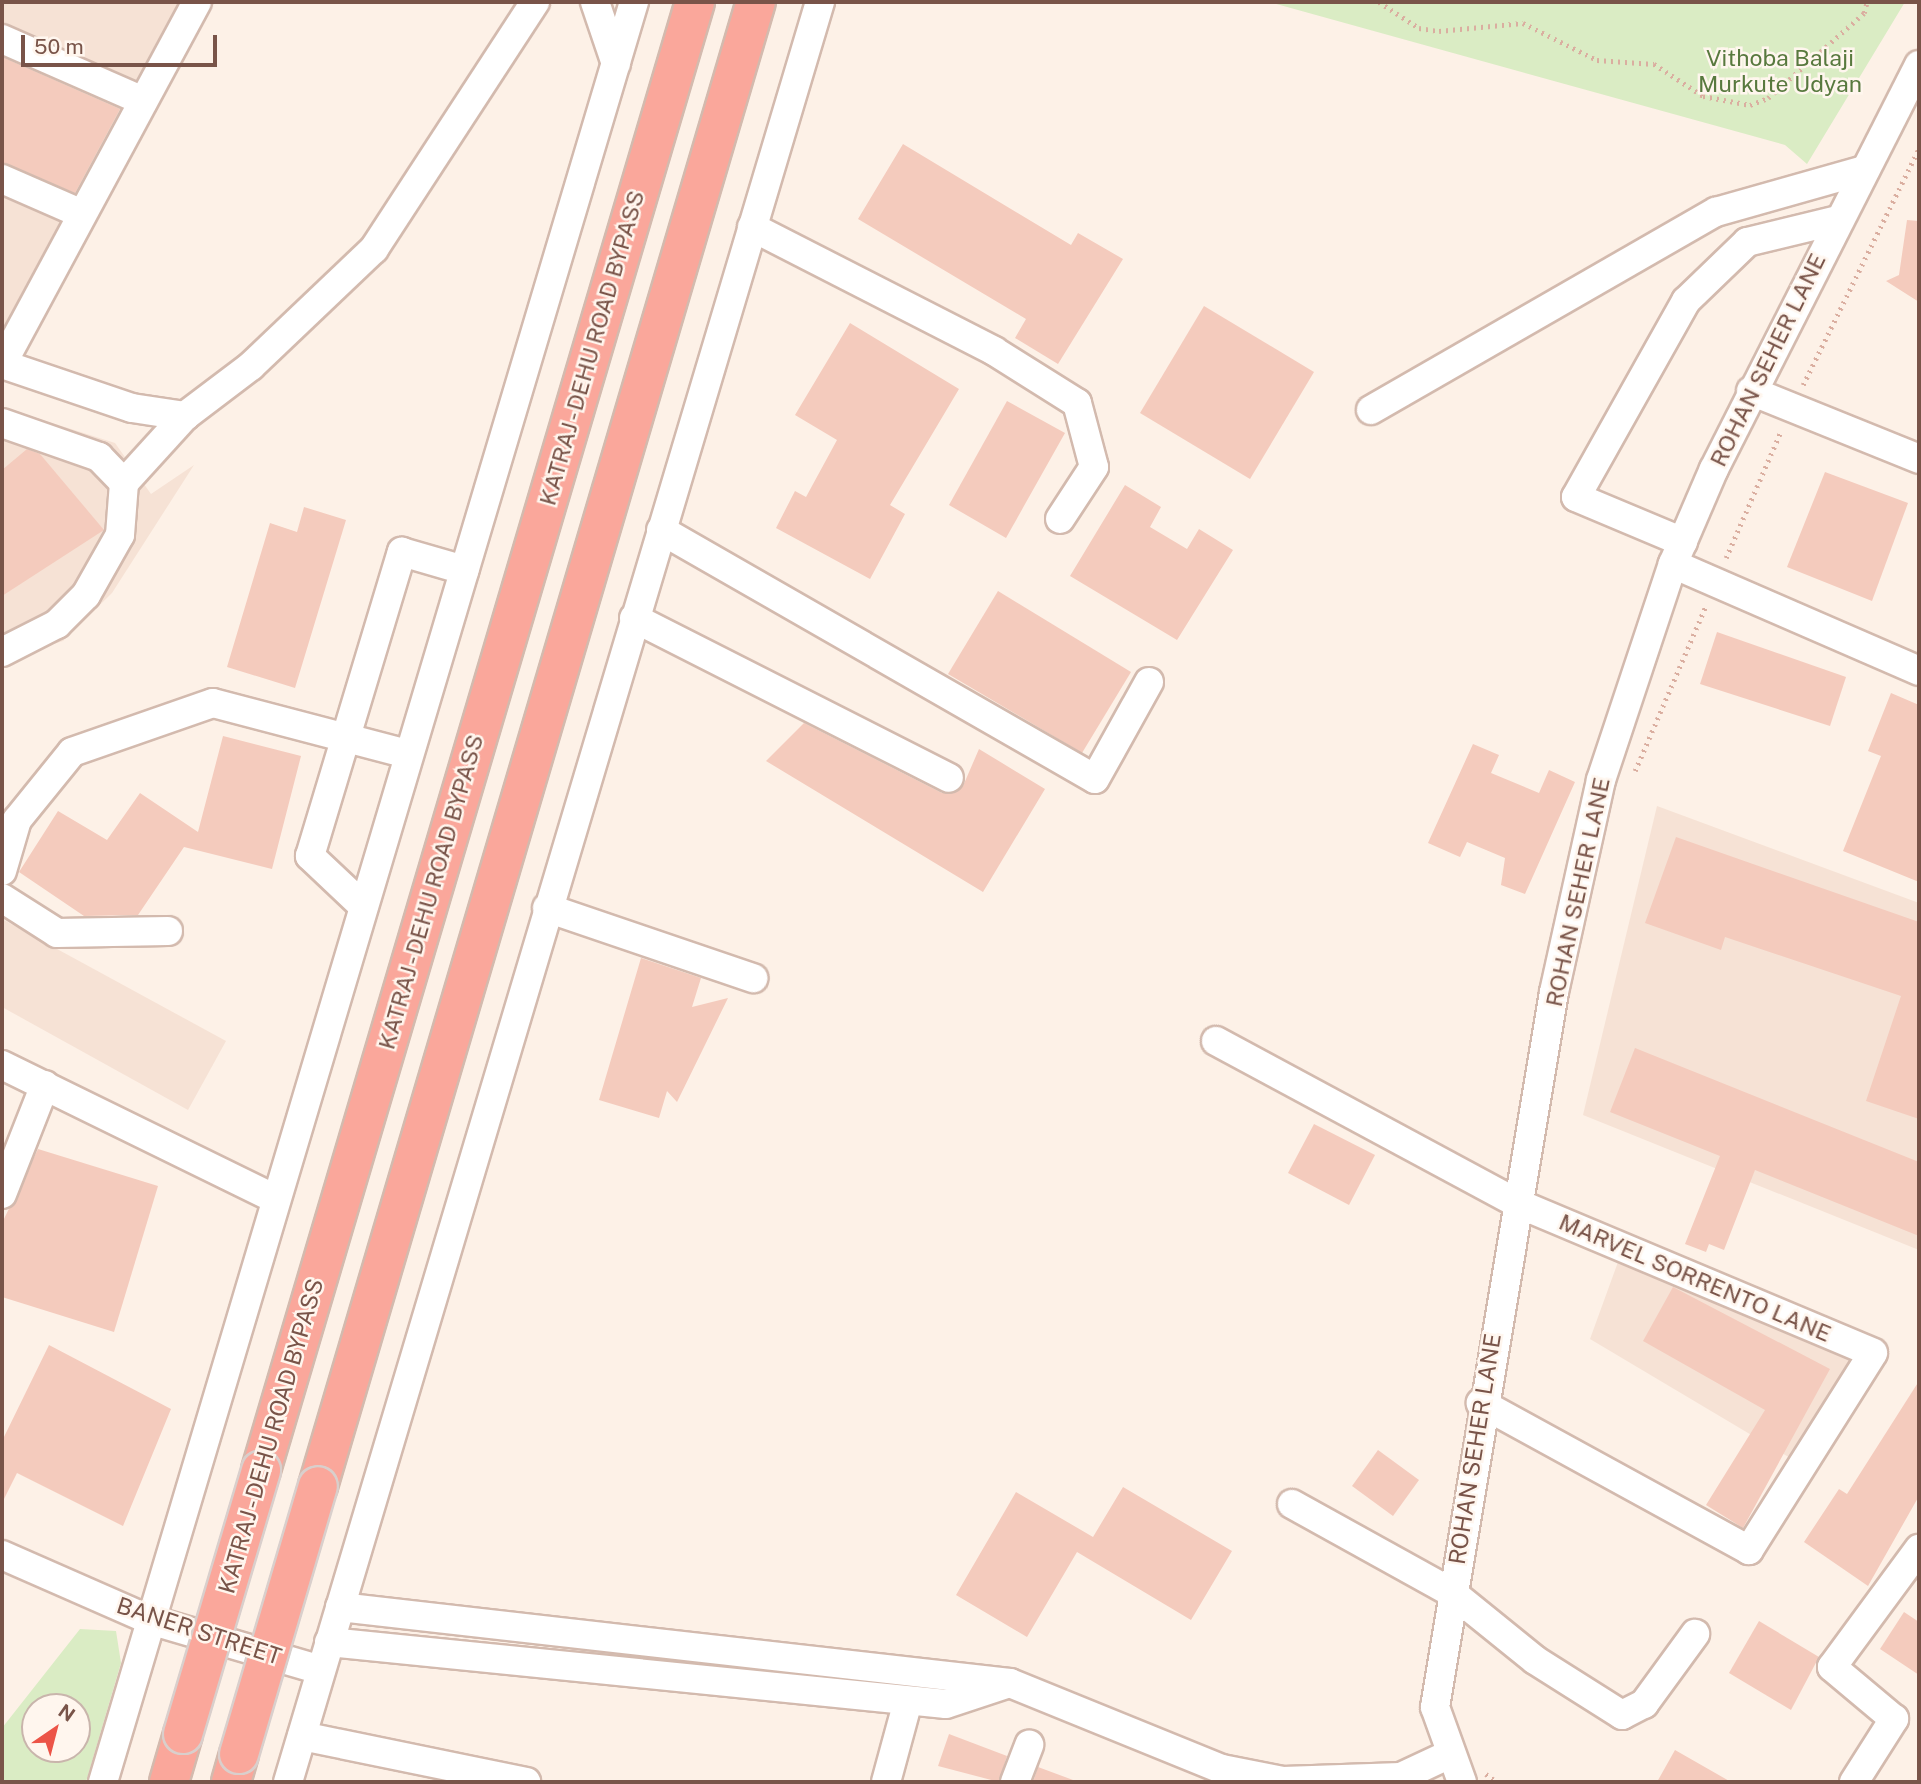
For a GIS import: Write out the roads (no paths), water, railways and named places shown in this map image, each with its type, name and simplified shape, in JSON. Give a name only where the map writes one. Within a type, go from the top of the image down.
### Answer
[{"type":"highway","name":"KATRAJ - DEHU ROAD BYPASS","points":[[169,1782],[695,2]]},
{"type":"highway","points":[[235,1768],[756,2]]},
{"type":"street","points":[[2,652],[57,624],[86,595],[120,535],[124,483],[185,416],[251,366],[374,249],[535,2]]},
{"type":"street","points":[[595,2],[616,64]]},
{"type":"street","points":[[103,1782],[634,2]]},
{"type":"street","points":[[288,1782],[547,908],[820,2]]},
{"type":"street","points":[[185,416],[132,408],[2,364],[193,3]]},
{"type":"street","points":[[2,39],[143,101]]},
{"type":"street","name":"ROHAN SEHER LANE","points":[[1464,1772],[1435,1707],[1481,1403],[1517,1203],[1599,788],[1678,553],[1751,391],[1861,171],[1919,65]]},
{"type":"street","points":[[1371,410],[1716,212],[1861,171]]},
{"type":"street","points":[[2,179],[80,213]]},
{"type":"street","points":[[1838,220],[1747,242],[1686,301],[1576,497],[1678,553],[1716,582],[1919,671]]},
{"type":"street","points":[[752,227],[994,351],[1077,403],[1094,467],[1060,519]]},
{"type":"street","points":[[1751,391],[1919,458]]},
{"type":"street","points":[[2,423],[99,457],[124,483]]},
{"type":"street","points":[[661,530],[1095,779],[1149,682]]},
{"type":"street","points":[[363,906],[310,856],[402,552],[464,570]]},
{"type":"street","points":[[634,618],[949,778]]},
{"type":"street","points":[[2,871],[17,820],[72,752],[213,703],[347,734],[408,754]]},
{"type":"street","points":[[2,898],[57,933],[167,931]]},
{"type":"street","points":[[547,908],[753,978]]},
{"type":"street","name":"MARVEL SORRENTO LANE","points":[[1216,1041],[1517,1203],[1873,1353],[1749,1550],[1481,1403]]},
{"type":"street","points":[[2,1065],[275,1199]]},
{"type":"street","points":[[2,1194],[45,1085]]},
{"type":"street","points":[[1292,1504],[1451,1592],[1535,1660],[1622,1715],[1644,1704],[1695,1634]]},
{"type":"street","points":[[1854,1782],[1894,1719],[1832,1667],[1919,1549]]},
{"type":"street","name":"BANER STREET","points":[[2,1555],[150,1620],[321,1670]]},
{"type":"street","points":[[340,1607],[1010,1682],[1222,1769],[1283,1781],[1464,1772]]},
{"type":"street","points":[[329,1642],[946,1704],[1010,1682]]},
{"type":"street","points":[[886,1782],[908,1701]]},
{"type":"street","points":[[302,1736],[526,1782]]},
{"type":"street","points":[[1015,1782],[1029,1745]]},
{"type":"park label","name":"Vithoba Balaji Murkute Udyan","points":[[1780,71]]}]
